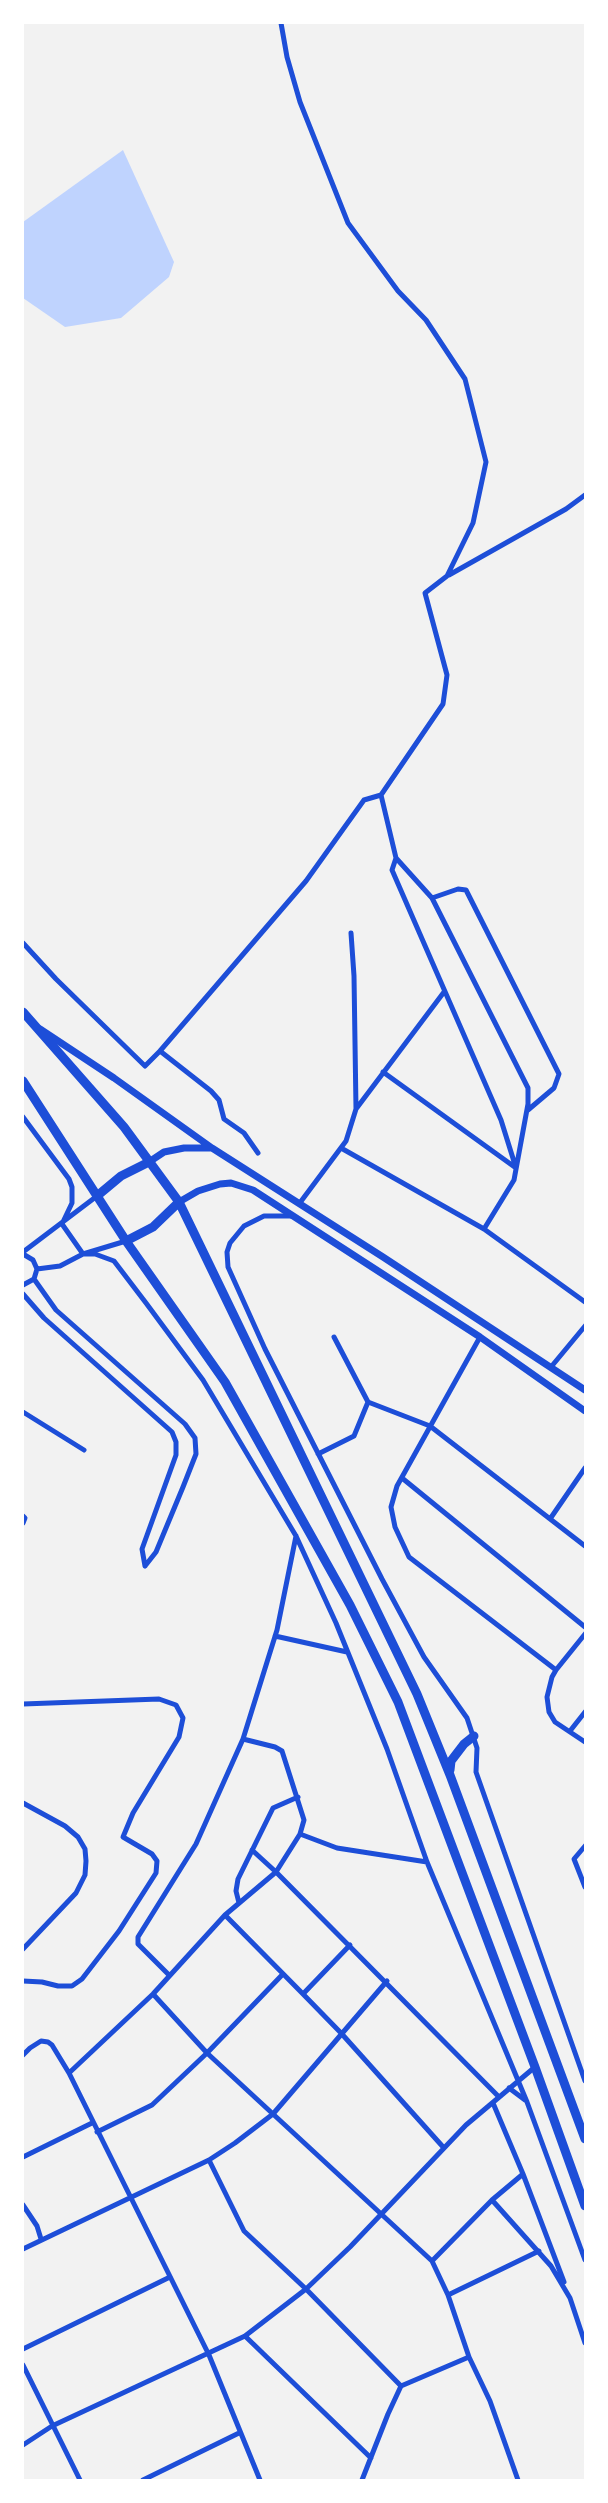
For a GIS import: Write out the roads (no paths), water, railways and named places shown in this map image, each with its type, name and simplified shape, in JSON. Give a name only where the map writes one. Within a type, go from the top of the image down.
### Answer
[{"type":"highway","points":[[23,1012],[124,1127],[179,1202],[416,1695],[450,1775],[585,2139]]},
{"type":"highway","points":[[23,1081],[126,1241],[225,1381],[350,1605],[398,1702],[585,2206]]},
{"type":"highway","points":[[97,1196],[121,1176],[149,1162]]},
{"type":"highway","points":[[126,1241],[153,1227],[179,1202]]},
{"type":"highway","points":[[450,1775],[451,1761],[474,1736]]},
{"type":"main road","points":[[33,1024],[212,1148],[585,1390]]},
{"type":"main road","points":[[149,1162],[164,1152],[184,1148],[212,1148]]},
{"type":"main road","points":[[179,1202],[211,1186],[231,1183],[253,1190],[480,1338],[585,1411]]},
{"type":"street","points":[[281,23],[287,57],[300,102],[348,223],[398,290],[426,320],[465,379],[485,462],[473,523],[447,576]]},
{"type":"street","points":[[23,943],[55,979],[145,1066],[306,881],[364,800],[381,794],[443,704],[447,675],[425,593],[447,576],[566,509],[585,495]]},
{"type":"street","points":[[381,794],[396,858],[432,898],[528,1088],[527,1110],[514,1180],[484,1229]]},
{"type":"street","points":[[396,858],[392,870],[501,1120],[516,1168]]},
{"type":"street","points":[[432,898],[458,889],[466,890],[559,1074],[554,1088],[527,1110]]},
{"type":"street","points":[[299,1204],[346,1142],[356,1109],[357,1060],[351,933]]},
{"type":"street","points":[[356,1109],[444,992]]},
{"type":"street","points":[[160,1051],[211,1091],[219,1100],[224,1119],[244,1133],[258,1153]]},
{"type":"street","points":[[383,1072],[516,1168]]},
{"type":"street","points":[[23,1117],[69,1179],[72,1187],[72,1203],[62,1224]]},
{"type":"street","points":[[341,1148],[484,1229],[585,1302]]},
{"type":"street","points":[[23,1285],[34,1279],[37,1269],[33,1260],[23,1253],[97,1196]]},
{"type":"street","points":[[293,1216],[264,1216],[244,1226],[230,1243],[227,1252],[228,1267],[265,1349],[424,1657],[467,1718],[477,1748],[475,1772],[585,2081]]},
{"type":"street","points":[[62,1224],[83,1254]]},
{"type":"street","points":[[37,1269],[60,1266],[83,1254],[126,1241]]},
{"type":"street","points":[[113,1245],[114,1261]]},
{"type":"street","points":[[83,1254],[95,1254],[114,1261],[203,1380],[296,1536],[348,1652],[387,1749],[427,1862],[527,2102],[585,2260]]},
{"type":"street","points":[[23,1294],[54,1328],[172,1432],[176,1442],[176,1455],[142,1549],[145,1566],[156,1552],[183,1487],[195,1454],[195,1438],[185,1424],[56,1310],[34,1279]]},
{"type":"street","points":[[551,1367],[585,1326]]},
{"type":"street","points":[[334,1337],[368,1402],[430,1426],[585,1546]]},
{"type":"street","points":[[480,1338],[397,1486],[391,1507],[395,1527],[409,1557],[556,1670]]},
{"type":"street","points":[[318,1454],[354,1436],[368,1402]]},
{"type":"street","points":[[23,1412],[84,1450]]},
{"type":"street","points":[[550,1519],[585,1468]]},
{"type":"street","points":[[402,1478],[585,1627]]},
{"type":"street","points":[[23,1517],[23,1523]]},
{"type":"street","points":[[169,1975],[138,1944],[138,1937],[196,1844],[243,1739],[275,1636],[296,1536]]},
{"type":"street","points":[[585,1634],[556,1670],[547,1697],[549,1712],[555,1722],[585,1742]]},
{"type":"street","points":[[275,1636],[348,1652]]},
{"type":"street","points":[[23,1704],[159,1699],[176,1705],[183,1718],[179,1737],[133,1813],[122,1837],[152,1854],[157,1861],[156,1873],[82,1979],[72,1986],[23,1982]]},
{"type":"street","points":[[570,1731],[585,1712]]},
{"type":"street","points":[[69,2073],[153,1994],[225,1915],[276,1872],[300,1834],[304,1820],[282,1751],[275,1746],[243,1739]]},
{"type":"street","points":[[239,1903],[236,1891],[238,1879],[273,1808],[298,1797]]},
{"type":"street","points":[[23,1803],[65,1826],[78,1837],[85,1849],[86,1861],[85,1875],[76,1893],[23,1949]]},
{"type":"street","points":[[300,1834],[337,1848],[427,1862]]},
{"type":"street","points":[[585,1846],[574,1859],[585,1887]]},
{"type":"street","points":[[252,1850],[387,1981],[499,2097]]},
{"type":"street","points":[[225,1915],[341,2032],[444,2148]]},
{"type":"street","points":[[303,1994],[350,1945]]},
{"type":"street","points":[[97,2132],[152,2105],[282,1975]]},
{"type":"street","points":[[23,2249],[209,2160],[235,2143],[273,2114],[387,1981]]},
{"type":"street","points":[[153,1994],[206,2053],[432,2261],[448,2295],[469,2357],[490,2401],[518,2480]]},
{"type":"street","points":[[23,2055],[41,2041],[48,2042],[69,2073],[209,2355],[260,2480]]},
{"type":"street","points":[[23,2445],[52,2426],[245,2336],[306,2290],[382,2215],[466,2125],[535,2067]]},
{"type":"street","points":[[509,2088],[527,2102]]},
{"type":"street","points":[[493,2103],[523,2174],[585,2343]]},
{"type":"street","points":[[23,2157],[92,2123]]},
{"type":"street","points":[[209,2160],[244,2231],[401,2386]]},
{"type":"street","points":[[432,2261],[492,2200],[523,2174]]},
{"type":"street","points":[[492,2200],[551,2266],[570,2298]]},
{"type":"street","points":[[23,2206],[37,2226],[41,2239]]},
{"type":"street","points":[[448,2295],[539,2251]]},
{"type":"street","points":[[23,2349],[170,2277]]},
{"type":"street","points":[[245,2336],[371,2458]]},
{"type":"street","points":[[362,2480],[401,2386],[469,2357]]},
{"type":"street","points":[[23,2365],[80,2480]]},
{"type":"street","points":[[142,2480],[239,2433]]},
{"type":"water","points":[[123,150],[174,262],[169,277],[121,318],[65,327],[23,298],[23,222]]}]
